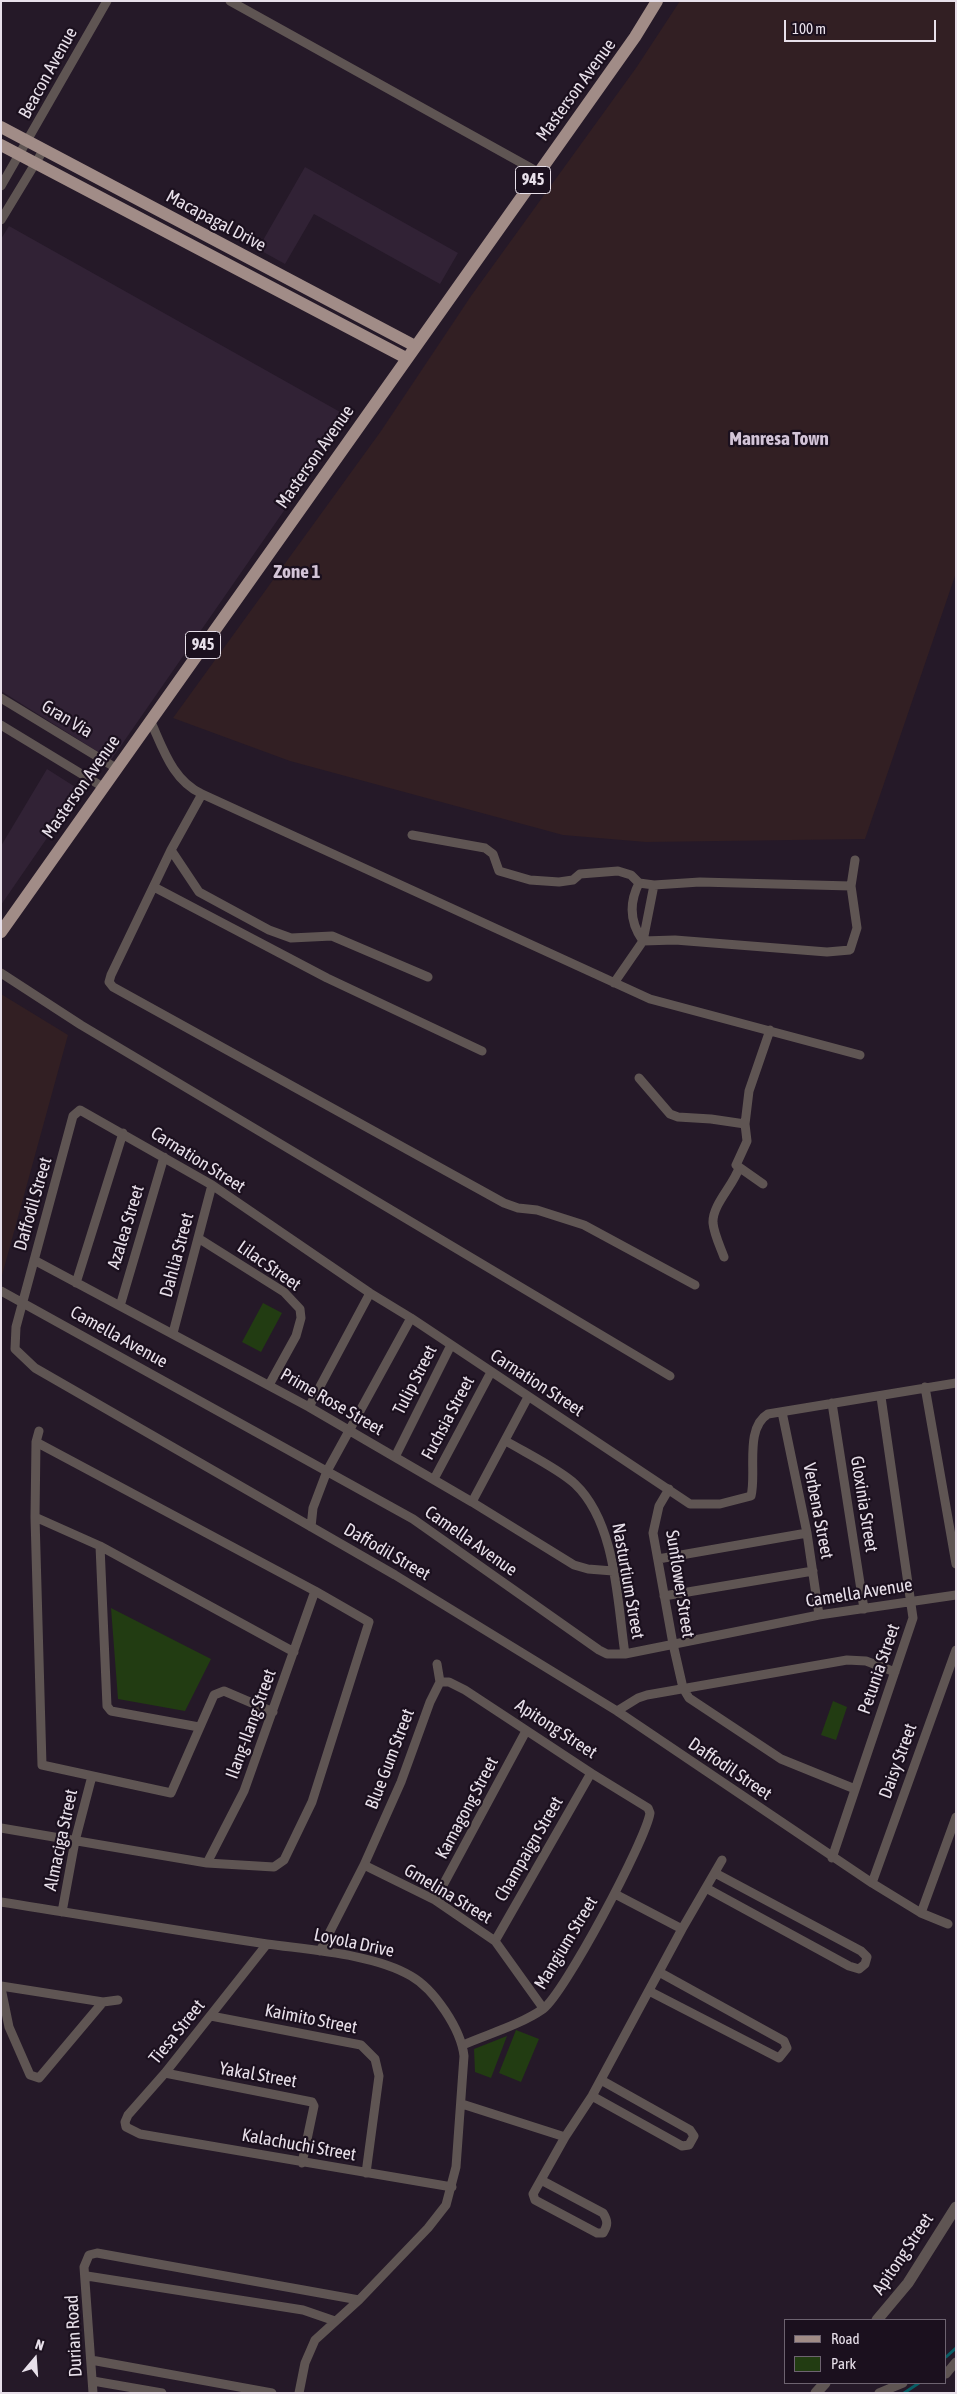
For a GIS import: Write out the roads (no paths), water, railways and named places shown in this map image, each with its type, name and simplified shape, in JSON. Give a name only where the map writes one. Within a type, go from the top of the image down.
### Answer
[{"type":"main road","name":"Masterson Avenue","points":[[1,932],[406,358],[635,38],[657,1]]},
{"type":"main road","name":"Macapagal Drive","points":[[1,127],[416,346]]},
{"type":"main road","name":"Macapagal Drive","points":[[1,145],[406,358]]},
{"type":"street","name":"Beacon Avenue","points":[[1,186],[107,1]]},
{"type":"street","points":[[230,1],[538,172]]},
{"type":"street","points":[[1,220],[44,150]]},
{"type":"street","name":"Gran Via","points":[[1,698],[116,768]]},
{"type":"street","points":[[150,720],[173,771],[188,785],[202,794],[650,999],[860,1055]]},
{"type":"street","points":[[1,725],[103,787]]},
{"type":"street","points":[[202,794],[171,850],[111,975],[109,982],[113,987],[504,1203],[518,1208],[537,1210],[584,1225],[695,1285]]},
{"type":"street","points":[[412,834],[482,847],[493,854],[499,871],[524,879],[559,882],[573,880],[580,874],[618,871],[631,875],[639,883],[654,885],[700,882],[851,886]]},
{"type":"street","points":[[171,850],[199,892],[268,930],[291,938],[332,936],[428,977]]},
{"type":"street","points":[[642,941],[675,940],[827,952],[847,951],[853,946],[857,928],[851,886],[855,860]]},
{"type":"street","points":[[639,883],[633,895],[632,908],[635,929],[642,941]]},
{"type":"street","points":[[614,983],[642,941],[654,885]]},
{"type":"street","points":[[154,887],[326,978],[482,1051]]},
{"type":"street","points":[[1,973],[82,1025],[670,1376]]},
{"type":"street","points":[[763,1184],[739,1168],[736,1162],[747,1141],[746,1124],[749,1091],[770,1030]]},
{"type":"street","points":[[639,1078],[670,1114],[678,1118],[694,1120],[711,1119],[746,1124]]},
{"type":"street","name":"Carnation Street","points":[[78,1110],[85,1110],[212,1185],[370,1294],[412,1318],[528,1397],[694,1504],[720,1504],[748,1498],[752,1493],[752,1450],[761,1421],[768,1414],[881,1397],[925,1387],[956,1383]]},
{"type":"street","name":"Daffodil Street","points":[[78,1110],[74,1116],[55,1189],[21,1302],[14,1342],[15,1349],[24,1361],[394,1575],[617,1711],[872,1884],[921,1913],[948,1924]]},
{"type":"street","points":[[76,1283],[123,1133]]},
{"type":"street","name":"Azalea Street","points":[[120,1306],[164,1157]]},
{"type":"street","points":[[724,1257],[713,1224],[714,1213],[731,1187],[739,1168]]},
{"type":"street","name":"Dahlia Street","points":[[173,1333],[212,1185]]},
{"type":"street","name":"Lilac Street","points":[[198,1238],[284,1292],[300,1309],[302,1318],[296,1336],[269,1385]]},
{"type":"street","name":"Prime Rose Street","points":[[34,1260],[309,1407],[434,1479],[574,1565],[588,1569],[613,1571]]},
{"type":"street","name":"Camella Avenue","points":[[1,1291],[413,1519],[607,1654],[625,1654],[819,1615],[956,1594]]},
{"type":"street","points":[[309,1407],[370,1294]]},
{"type":"street","points":[[311,1527],[313,1508],[327,1471],[412,1318]]},
{"type":"street","name":"Tulip Street","points":[[395,1457],[451,1345]]},
{"type":"street","name":"Fuchsia Street","points":[[434,1479],[491,1372]]},
{"type":"street","points":[[925,1387],[956,1564]]},
{"type":"street","points":[[472,1502],[506,1442],[528,1397]]},
{"type":"street","name":"Petunia Street","points":[[832,1858],[912,1624],[912,1602],[881,1397]]},
{"type":"street","name":"Gloxinia Street","points":[[832,1403],[864,1609]]},
{"type":"street","name":"Verbena Street","points":[[782,1412],[806,1533],[819,1615]]},
{"type":"street","points":[[39,1431],[36,1442],[35,1517],[40,1762],[46,1767],[171,1793],[199,1727],[214,1696],[218,1692],[224,1691],[273,1712]]},
{"type":"street","points":[[1,1828],[208,1863],[274,1868],[284,1860],[312,1802],[368,1622],[315,1591],[36,1442]]},
{"type":"street","name":"Nasturtium Street","points":[[506,1442],[574,1482],[587,1496],[605,1529],[625,1654]]},
{"type":"street","name":"Sunflower Street","points":[[669,1489],[659,1506],[653,1533],[683,1688]]},
{"type":"street","points":[[35,1517],[100,1546],[294,1652]]},
{"type":"street","points":[[658,1559],[806,1533]]},
{"type":"street","points":[[100,1546],[107,1706],[111,1711],[199,1727]]},
{"type":"street","points":[[664,1596],[812,1571]]},
{"type":"street","name":"Ilang-Ilang Street","points":[[208,1863],[244,1791],[315,1591]]},
{"type":"street","name":"Daisy Street","points":[[872,1884],[956,1650]]},
{"type":"street","points":[[617,1711],[638,1698],[683,1688],[847,1660],[866,1661],[895,1672]]},
{"type":"street","points":[[437,1664],[440,1682]]},
{"type":"street","name":"Apitong Street","points":[[440,1682],[449,1682],[466,1690],[526,1731],[648,1808],[650,1813]]},
{"type":"street","name":"Blue Gum Street","points":[[320,1951],[364,1865],[401,1782],[430,1702],[440,1682]]},
{"type":"street","points":[[683,1688],[689,1698],[695,1703],[760,1747],[800,1768],[855,1789]]},
{"type":"street","name":"Kamagong Street","points":[[435,1900],[526,1731]]},
{"type":"street","name":"Champaign Street","points":[[496,1941],[591,1773]]},
{"type":"street","name":"Almaciga Street","points":[[62,1912],[75,1841],[92,1776]]},
{"type":"street","name":"Mangium Street","points":[[463,2045],[543,2008],[553,2000],[615,1894],[650,1813]]},
{"type":"street","points":[[921,1913],[956,1817]]},
{"type":"street","points":[[541,2180],[602,2213],[607,2220],[607,2227],[603,2233],[597,2233],[535,2200],[533,2194],[565,2137],[592,2096],[682,1929],[722,1860]]},
{"type":"street","name":"Gmelina Street","points":[[364,1865],[435,1900],[496,1941],[543,2008]]},
{"type":"street","points":[[706,1888],[849,1966],[859,1969],[865,1964],[867,1957],[861,1951],[714,1873]]},
{"type":"street","points":[[615,1894],[682,1929]]},
{"type":"street","name":"Loyola Drive","points":[[1,1902],[320,1951],[380,1963],[420,1981],[439,2003],[463,2045]]},
{"type":"street","name":"Tiesa Street","points":[[140,2134],[126,2127],[125,2122],[128,2115],[165,2073],[267,1944]]},
{"type":"street","points":[[649,1991],[779,2058],[784,2054],[787,2048],[784,2041],[659,1972]]},
{"type":"street","points":[[103,2002],[39,2078],[30,2075],[8,2027],[1,1987],[103,2002],[118,2000]]},
{"type":"street","name":"Kaimito Street","points":[[211,2016],[361,2045],[370,2052],[375,2059],[379,2076],[366,2173]]},
{"type":"street","points":[[299,2393],[309,2350],[315,2340],[359,2300],[441,2214],[452,2187],[462,2104],[463,2045]]},
{"type":"street","name":"Yakal Street","points":[[165,2073],[312,2102],[314,2106],[302,2163]]},
{"type":"street","points":[[592,2096],[682,2146],[689,2145],[692,2141],[694,2136],[690,2130],[601,2080]]},
{"type":"street","points":[[462,2104],[565,2137]]},
{"type":"street","name":"Kalachuchi Street","points":[[140,2134],[452,2187]]},
{"type":"street","name":"Apitong Street","points":[[878,2319],[908,2283],[956,2207]]},
{"type":"street","name":"Durian Road","points":[[93,2393],[87,2276],[84,2267],[86,2259],[97,2253],[359,2300]]},
{"type":"street","points":[[87,2276],[303,2310],[335,2321]]},
{"type":"street","points":[[91,2360],[272,2393]]},
{"type":"street","points":[[947,2373],[956,2362]]},
{"type":"street","points":[[93,2381],[162,2393]]},
{"type":"street","points":[[878,2393],[900,2384]]},
{"type":"waterway","points":[[947,2356],[956,2348]]},
{"type":"waterway","points":[[904,2393],[918,2384]]},
{"type":"district","name":"Manresa Town","points":[[779,439]]},
{"type":"district","name":"Zone 1","points":[[297,572]]}]
